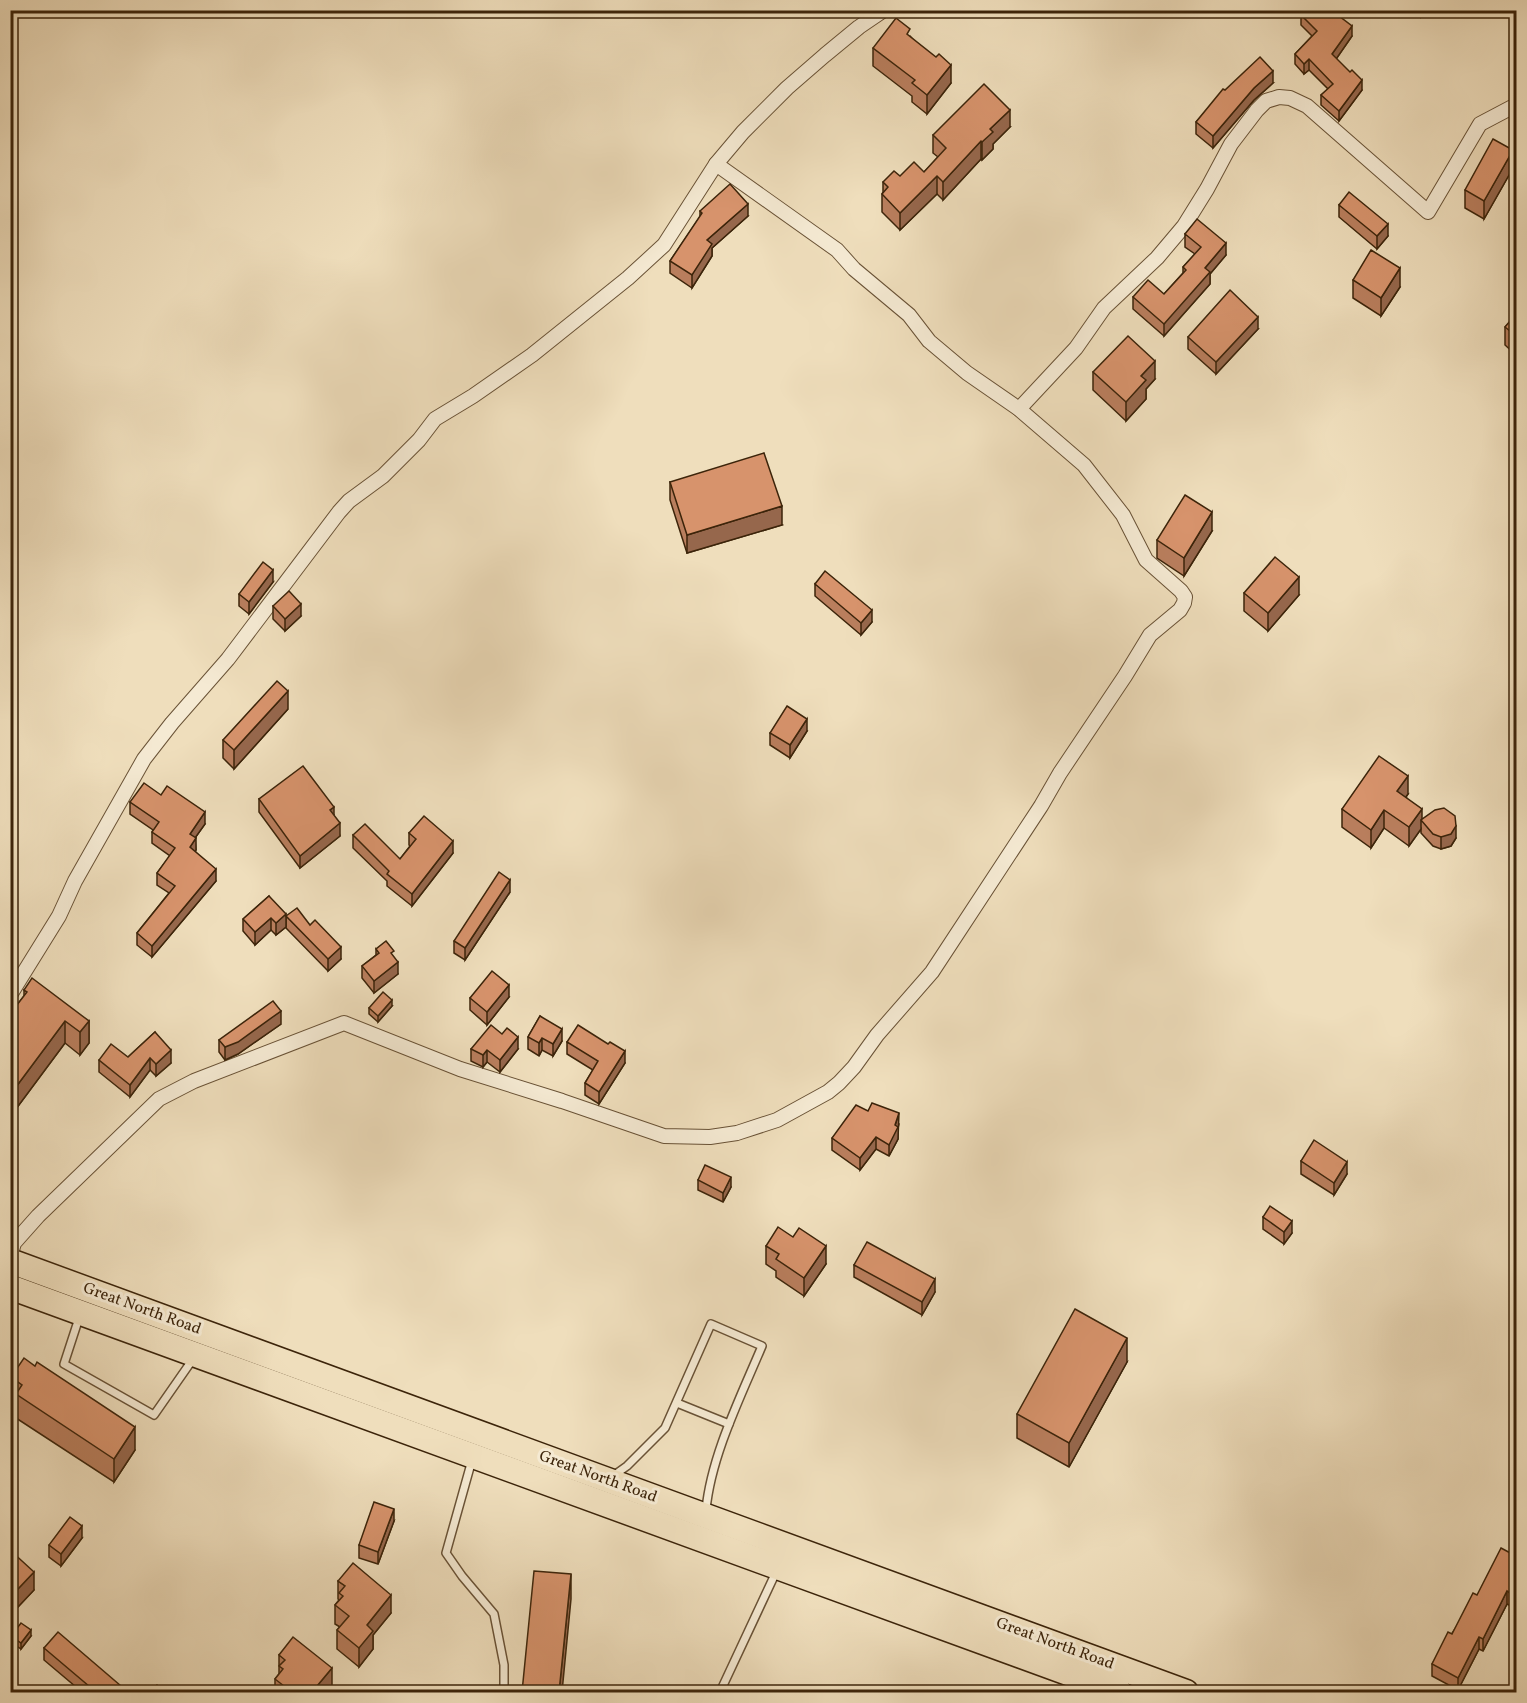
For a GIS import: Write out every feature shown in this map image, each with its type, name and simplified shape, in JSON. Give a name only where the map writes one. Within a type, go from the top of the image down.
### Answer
[{"type":"highway","name":"Great North Road","points":[[10,1259],[778,1568],[1120,1692]]},
{"type":"highway","name":"Great North Road","points":[[10,1287],[195,1354],[474,1444],[608,1480],[1186,1692]]},
{"type":"street","points":[[10,995],[59,916],[81,871],[144,759],[228,659],[339,512],[349,501],[383,476],[419,440],[435,419],[532,355],[628,278],[664,244],[716,164],[743,132],[787,88],[859,27],[884,10]]},
{"type":"street","points":[[1019,409],[1076,348],[1104,308],[1157,258],[1184,226],[1231,144],[1266,102],[1279,97],[1290,98],[1307,106],[1428,212],[1480,124],[1516,105]]},
{"type":"street","points":[[10,1259],[14,1243],[38,1216],[159,1099],[194,1081],[344,1023],[460,1069],[664,1136],[710,1137],[760,1127],[797,1110],[839,1083],[932,972],[1150,635],[1180,610],[1185,597],[1146,560],[1123,515],[1084,465],[1019,409],[967,374],[929,341],[909,315],[854,269],[822,237],[716,164]]},
{"type":"lane","points":[[80,1312],[64,1364],[154,1415],[195,1354]]},
{"type":"lane","points":[[608,1480],[627,1466],[665,1428],[711,1324],[762,1346],[729,1424],[707,1495],[705,1516]]},
{"type":"lane","points":[[678,1403],[729,1424]]},
{"type":"lane","points":[[474,1444],[446,1553],[494,1614],[504,1665],[504,1692]]},
{"type":"lane","points":[[720,1692],[778,1568]]},
{"type":"building","points":[[1306,10],[1331,10],[1352,26],[1332,54],[1350,72],[1352,70],[1362,80],[1339,111],[1321,95],[1333,84],[1309,59],[1304,64],[1295,54],[1317,31],[1301,15]]},
{"type":"building","points":[[896,18],[910,29],[907,34],[936,57],[939,54],[951,65],[927,95],[912,83],[915,80],[873,48]]},
{"type":"building","points":[[1260,57],[1273,71],[1254,88],[1213,136],[1196,122],[1223,89],[1225,90]]},
{"type":"building","points":[[984,84],[1010,110],[990,129],[993,132],[981,141],[943,182],[937,176],[900,213],[882,194],[888,187],[883,182],[894,171],[900,176],[914,162],[924,172],[946,148],[933,135]]},
{"type":"building","points":[[1493,139],[1513,150],[1484,201],[1465,190]]},
{"type":"building","points":[[730,184],[748,204],[707,240],[712,244],[692,275],[670,261],[702,213],[700,211]]},
{"type":"building","points":[[1349,192],[1388,224],[1377,236],[1339,205]]},
{"type":"building","points":[[1197,219],[1226,243],[1205,268],[1210,272],[1164,324],[1133,297],[1148,280],[1164,294],[1186,270],[1183,267],[1201,247],[1185,234]]},
{"type":"building","points":[[1371,250],[1400,268],[1381,298],[1353,280]]},
{"type":"building","points":[[1230,290],[1258,317],[1216,362],[1188,337]]},
{"type":"building","points":[[1516,316],[1516,336],[1505,327]]},
{"type":"building","points":[[1128,336],[1155,361],[1141,376],[1146,380],[1126,402],[1093,372]]},
{"type":"building","points":[[764,453],[782,506],[687,535],[670,482]]},
{"type":"building","points":[[1185,495],[1212,512],[1184,558],[1157,540]]},
{"type":"building","points":[[1275,557],[1299,577],[1268,613],[1244,593]]},
{"type":"building","points":[[263,562],[273,570],[249,602],[239,594]]},
{"type":"building","points":[[825,571],[872,610],[861,623],[815,584]]},
{"type":"building","points":[[289,591],[301,604],[285,619],[273,606]]},
{"type":"building","points":[[277,681],[288,691],[234,750],[223,740]]},
{"type":"building","points":[[787,706],[807,719],[790,745],[770,733]]},
{"type":"building","points":[[1379,756],[1408,776],[1397,791],[1422,809],[1409,827],[1384,810],[1371,830],[1342,809]]},
{"type":"building","points":[[303,766],[334,807],[330,810],[340,823],[300,856],[259,799]]},
{"type":"building","points":[[144,783],[161,795],[167,786],[205,812],[190,834],[196,838],[190,847],[216,869],[152,946],[137,933],[175,886],[157,873],[175,848],[152,832],[159,822],[130,802]]},
{"type":"building","points":[[1444,808],[1455,816],[1456,826],[1451,834],[1441,837],[1433,834],[1421,820],[1435,810]]},
{"type":"building","points":[[424,816],[453,841],[412,894],[387,874],[389,871],[353,835],[365,824],[400,859],[416,839],[409,833]]},
{"type":"building","points":[[499,872],[510,880],[465,948],[454,941]]},
{"type":"building","points":[[269,896],[286,914],[276,923],[271,918],[255,932],[243,919]]},
{"type":"building","points":[[297,908],[310,925],[315,920],[341,947],[328,959],[286,916]]},
{"type":"building","points":[[386,941],[394,951],[391,953],[398,962],[374,981],[362,966],[379,953],[376,949]]},
{"type":"building","points":[[492,971],[509,985],[487,1012],[470,998]]},
{"type":"building","points":[[32,978],[89,1021],[80,1032],[65,1021],[10,1095],[10,1014],[27,992],[24,990]]},
{"type":"building","points":[[383,992],[392,1000],[378,1016],[369,1008]]},
{"type":"building","points":[[273,1001],[281,1011],[238,1042],[225,1047],[219,1040]]},
{"type":"building","points":[[540,1016],[562,1029],[553,1044],[542,1038],[539,1043],[528,1037]]},
{"type":"building","points":[[491,1025],[502,1034],[507,1028],[518,1037],[500,1060],[487,1050],[483,1055],[471,1049]]},
{"type":"building","points":[[578,1025],[608,1044],[610,1042],[625,1051],[599,1092],[585,1083],[598,1061],[567,1042]]},
{"type":"building","points":[[155,1032],[171,1050],[156,1064],[150,1058],[130,1085],[99,1060],[111,1044],[128,1057]]},
{"type":"building","points":[[872,1103],[899,1113],[895,1125],[898,1127],[889,1145],[876,1137],[860,1158],[832,1138],[856,1105],[868,1111]]},
{"type":"building","points":[[1314,1140],[1347,1162],[1334,1183],[1301,1161]]},
{"type":"building","points":[[705,1165],[731,1177],[723,1193],[698,1180]]},
{"type":"building","points":[[1270,1206],[1292,1221],[1284,1232],[1263,1217]]},
{"type":"building","points":[[778,1227],[793,1237],[799,1228],[826,1246],[804,1278],[776,1259],[779,1254],[766,1246]]},
{"type":"building","points":[[867,1242],[935,1279],[922,1302],[854,1265]]},
{"type":"building","points":[[1075,1309],[1127,1338],[1069,1443],[1017,1414]]},
{"type":"building","points":[[24,1358],[35,1366],[37,1362],[135,1427],[114,1459],[16,1394],[22,1385],[11,1377]]},
{"type":"building","points":[[374,1502],[394,1509],[378,1552],[359,1545]]},
{"type":"building","points":[[70,1517],[82,1526],[61,1554],[49,1545]]},
{"type":"building","points":[[1501,1548],[1516,1556],[1516,1584],[1511,1594],[1507,1591],[1483,1639],[1479,1637],[1458,1678],[1432,1664],[1448,1632],[1452,1634],[1473,1593],[1477,1595]]},
{"type":"building","points":[[10,1550],[34,1572],[17,1590],[10,1584]]},
{"type":"building","points":[[353,1563],[391,1595],[367,1625],[373,1631],[359,1648],[337,1630],[349,1616],[335,1605],[343,1596],[339,1593],[345,1586],[338,1581]]},
{"type":"building","points":[[534,1571],[571,1574],[559,1692],[522,1692]]},
{"type":"building","points":[[21,1623],[31,1630],[21,1643],[11,1636]]},
{"type":"building","points":[[58,1632],[128,1692],[96,1692],[44,1648]]},
{"type":"building","points":[[293,1637],[332,1668],[312,1692],[287,1692],[289,1690],[275,1679],[283,1669],[279,1666],[285,1660],[279,1655]]},
{"type":"building","points":[[157,1685],[166,1692],[142,1692],[147,1686],[153,1691]]}]
